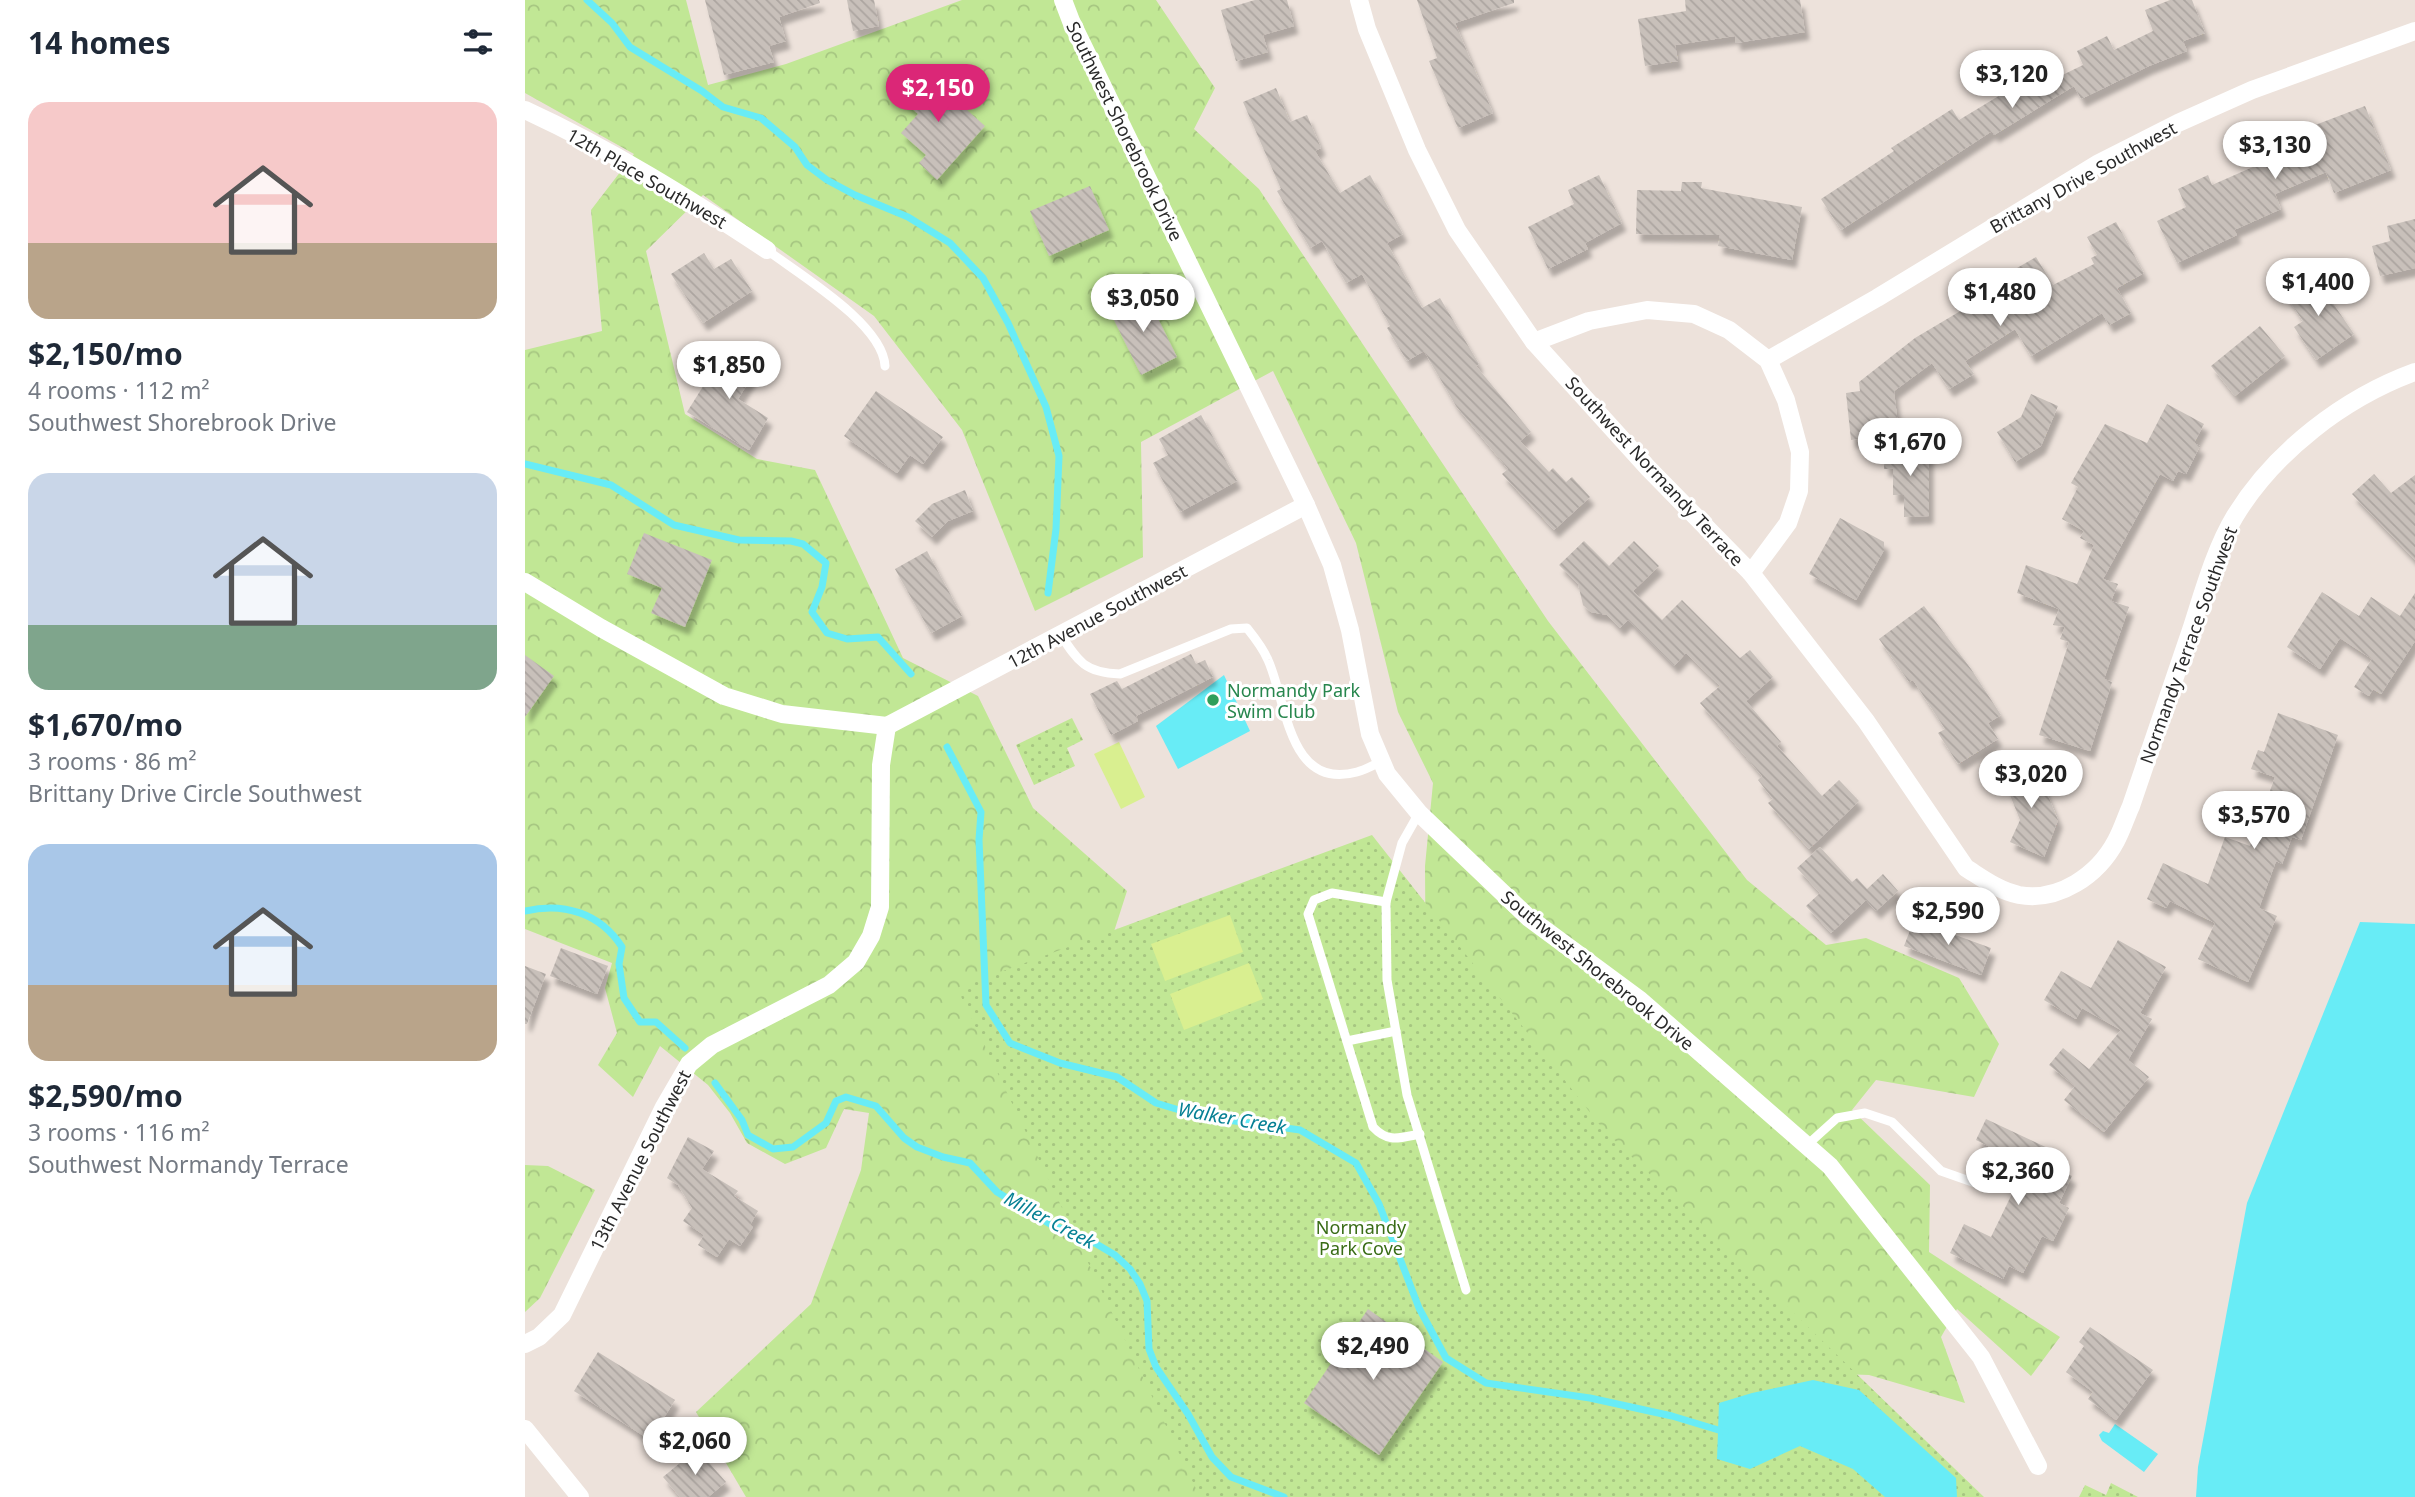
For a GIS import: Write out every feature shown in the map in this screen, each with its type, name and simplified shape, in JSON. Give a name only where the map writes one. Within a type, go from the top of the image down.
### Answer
[{"type":"street","name":"Southwest Shorebrook Drive","points":[[1063,0],[1077,34],[1306,505],[1335,578],[1350,630],[1370,734],[1387,774],[1419,813],[1529,918],[1640,1000],[1830,1166],[1981,1357],[2038,1466]]},
{"type":"street","name":"Southwest Normandy Terrace","points":[[1359,0],[1367,29],[1417,150],[1457,230],[1534,342],[1648,468],[1751,573],[1866,721],[1966,868],[2017,895]]},
{"type":"street","name":"Brittany Drive Southwest","points":[[1768,360],[1877,298],[2099,163],[2252,90],[2415,31]]},
{"type":"street","name":"12th Place Southwest","points":[[525,110],[554,123],[690,199],[767,250]]},
{"type":"street","points":[[1534,342],[1589,321],[1647,310],[1694,314],[1729,330],[1768,360],[1786,400],[1800,452],[1799,491],[1788,523],[1751,573]]},
{"type":"street","name":"Normandy Terrace Southwest","points":[[2017,895],[2037,896],[2080,882],[2098,867],[2116,841],[2131,806],[2210,574],[2235,517],[2265,475],[2304,438],[2353,401],[2415,372]]},
{"type":"street","name":"12th Avenue Southwest","points":[[887,726],[1306,505]]},
{"type":"street","points":[[525,582],[601,628],[724,696],[782,714],[887,726]]},
{"type":"street","name":"13th Avenue Southwest","points":[[525,1344],[539,1337],[562,1315],[664,1107],[689,1064],[712,1045],[829,985],[856,962],[871,936],[880,907],[881,765],[887,726]]},
{"type":"street","points":[[525,1429],[580,1497]]},
{"type":"lane","points":[[767,250],[852,313],[885,355],[885,366]]},
{"type":"lane","points":[[1061,635],[1079,662],[1101,673],[1120,674],[1231,629],[1247,628],[1268,660],[1286,719],[1301,756],[1318,771],[1338,774],[1356,772],[1382,761]]},
{"type":"lane","points":[[1419,813],[1402,843],[1386,902],[1387,980],[1408,1095],[1466,1290]]},
{"type":"lane","points":[[1386,902],[1332,893],[1314,900],[1308,914],[1373,1127],[1381,1136],[1393,1139],[1419,1134]]},
{"type":"lane","points":[[1347,1041],[1396,1031]]},
{"type":"lane","points":[[1806,1146],[1837,1118],[1865,1113],[1892,1122],[1941,1171],[1978,1184]]},
{"type":"green space","points":[[525,0],[686,0],[708,85],[786,64],[962,0],[1156,0],[1215,88],[1194,129],[1259,189],[1548,621],[1747,880],[1826,945],[1866,938],[1959,978],[1999,1044],[1974,1097],[1876,1080],[1852,1110],[1930,1185],[1929,1252],[2060,1337],[2031,1376],[1957,1309],[1941,1337],[1965,1403],[1869,1375],[1812,1373],[1426,1022],[1425,866],[1433,783],[1398,712],[1356,543],[1273,371],[1141,442],[1143,557],[1035,611],[962,430],[874,316],[703,195],[646,251],[685,414],[757,459],[815,470],[903,658],[978,696],[1033,808],[1127,891],[1110,944],[1359,1497],[746,1497],[696,1412],[811,1304],[861,1170],[869,1113],[844,1109],[826,1148],[785,1164],[747,1143],[730,1113],[708,1085],[660,1046],[633,1097],[598,1065],[617,1033],[605,988],[612,963],[525,929],[525,350],[602,331],[591,210],[634,154],[525,93]]},
{"type":"green space","points":[[1072,718],[1083,740],[1067,748],[1075,766],[1034,785],[1016,745]]},
{"type":"green space","points":[[1119,742],[1145,797],[1121,809],[1094,754]]},
{"type":"green space","name":"Normandy Park Cove","points":[[1372,835],[1603,1129],[1984,1497],[1200,1497],[957,988]]},
{"type":"green space","points":[[1230,915],[1243,952],[1165,981],[1151,944]]},
{"type":"green space","points":[[1249,963],[1263,999],[1184,1030],[1170,994]]},
{"type":"green space","points":[[525,1165],[548,1166],[595,1190],[540,1298],[525,1312]]},
{"type":"green space","points":[[2111,1483],[2138,1497],[2079,1497],[2085,1485],[2106,1495]]},
{"type":"water","name":"Normandy Park Swim Club","points":[[1224,675],[1250,731],[1178,769],[1156,726]]},
{"type":"water","points":[[2360,922],[2415,924],[2415,1497],[2196,1497],[2198,1467],[2247,1203]]},
{"type":"water","points":[[1813,1380],[1859,1390],[1956,1478],[1957,1497],[1885,1497],[1853,1469],[1800,1446],[1750,1469],[1717,1459],[1719,1403]]},
{"type":"water","points":[[2115,1424],[2158,1454],[2144,1472],[2102,1441],[2099,1435],[2103,1431],[2109,1433]]},
{"type":"building","points":[[705,0],[819,0],[820,3],[779,17],[786,41],[769,46],[774,62],[724,75]]},
{"type":"building","points":[[847,0],[874,0],[879,26],[853,31]]},
{"type":"building","points":[[1255,0],[1287,0],[1294,26],[1263,35],[1268,52],[1236,61],[1221,10]]},
{"type":"building","points":[[1417,0],[1514,0],[1514,3],[1455,23],[1493,113],[1458,128],[1429,61],[1437,58]]},
{"type":"building","points":[[1685,0],[1800,0],[1805,32],[1736,43],[1735,36],[1675,45],[1678,61],[1645,66],[1638,19],[1686,11]]},
{"type":"building","points":[[2170,0],[2192,0],[2205,33],[2183,41],[2187,51],[2081,99],[2074,86],[1994,135],[1992,131],[1841,230],[1821,199],[1894,151],[1891,148],[1952,109],[1959,120],[2035,74],[2042,85],[2083,65],[2077,51],[2107,36],[2114,50],[2153,31],[2145,10]]},
{"type":"building","points":[[922,70],[985,126],[937,180],[919,163],[926,155],[901,133],[918,114],[898,96]]},
{"type":"building","points":[[1276,88],[1290,122],[1307,115],[1321,148],[1315,151],[1340,193],[1370,175],[1403,234],[1387,243],[1422,308],[1440,298],[1479,364],[1476,366],[1531,432],[1520,441],[1549,472],[1553,468],[1566,482],[1572,477],[1590,497],[1554,530],[1502,474],[1508,469],[1456,406],[1424,351],[1407,361],[1387,328],[1390,326],[1362,274],[1346,283],[1322,241],[1310,248],[1277,191],[1281,189],[1243,102]]},
{"type":"building","points":[[2365,106],[2391,170],[2334,193],[2326,172],[2275,194],[2281,209],[2234,230],[2237,235],[2177,263],[2157,221],[2186,207],[2178,189],[2208,175],[2212,185],[2262,163],[2255,148]]},
{"type":"building","points":[[1599,175],[1622,223],[1585,243],[1588,249],[1548,269],[1528,227],[1574,204],[1568,190]]},
{"type":"building","points":[[1682,182],[1702,182],[1701,188],[1802,207],[1792,260],[1718,246],[1720,235],[1636,234],[1637,190],[1681,191]]},
{"type":"building","points":[[1090,186],[1109,230],[1049,256],[1030,211]]},
{"type":"building","points":[[2415,219],[2415,268],[2380,276],[2372,246],[2390,241],[2387,226]]},
{"type":"building","points":[[2116,222],[2144,273],[2117,288],[2131,313],[2109,325],[2102,313],[2031,356],[2015,329],[1965,361],[1974,374],[1949,389],[1932,363],[1894,391],[1899,434],[1851,440],[1846,393],[1860,391],[1859,382],[1915,338],[2021,275],[2017,268],[2036,257],[2053,285],[2094,264],[2091,258],[2097,255],[2087,237]]},
{"type":"building","points":[[704,253],[714,269],[731,259],[752,291],[703,323],[671,274]]},
{"type":"building","points":[[2313,274],[2354,334],[2316,360],[2294,327],[2303,321],[2284,293]]},
{"type":"building","points":[[1146,294],[1177,357],[1141,375],[1110,312]]},
{"type":"building","points":[[2260,326],[2285,356],[2235,396],[2211,366]]},
{"type":"building","points":[[727,348],[758,367],[738,399],[768,418],[749,450],[687,412]]},
{"type":"building","points":[[876,391],[943,437],[923,464],[910,455],[897,473],[844,436]]},
{"type":"building","points":[[2031,394],[2058,406],[2041,446],[2015,462],[1997,432],[2021,417]]},
{"type":"building","points":[[2167,404],[2204,424],[2194,443],[2200,446],[2186,474],[2178,471],[2173,481],[2160,474],[2103,579],[2118,584],[2111,601],[2129,607],[2104,679],[2112,682],[2090,751],[2039,735],[2069,642],[2060,639],[2065,627],[2053,625],[2059,609],[2017,593],[2026,565],[2077,584],[2094,545],[2080,538],[2084,531],[2062,519],[2078,487],[2071,483],[2105,424],[2147,443]]},
{"type":"building","points":[[1201,415],[1237,481],[1180,512],[1153,463],[1168,455],[1159,439]]},
{"type":"building","points":[[1885,447],[1929,447],[1929,516],[1904,517],[1904,495],[1893,495],[1893,469],[1884,469]]},
{"type":"building","points":[[2374,474],[2391,493],[2415,475],[2415,560],[2352,494]]},
{"type":"building","points":[[965,490],[973,511],[948,521],[932,537],[915,521],[932,504]]},
{"type":"building","points":[[1840,518],[1884,542],[1884,550],[1856,600],[1809,574]]},
{"type":"building","points":[[644,533],[712,560],[685,627],[651,613],[662,588],[627,574]]},
{"type":"building","points":[[1584,541],[1609,566],[1634,541],[1659,566],[1633,591],[1662,620],[1682,600],[1740,658],[1750,650],[1773,677],[1746,701],[1781,742],[1777,746],[1822,796],[1839,780],[1859,801],[1809,849],[1768,803],[1773,799],[1758,780],[1762,776],[1700,703],[1720,686],[1686,653],[1674,666],[1628,620],[1620,628],[1607,615],[1591,612],[1583,605],[1578,584],[1559,565]]},
{"type":"building","points":[[927,551],[962,616],[931,633],[895,569]]},
{"type":"building","points":[[2322,592],[2359,616],[2371,597],[2400,616],[2415,593],[2415,641],[2381,694],[2373,689],[2369,696],[2354,687],[2372,659],[2340,638],[2320,669],[2287,647]]},
{"type":"building","points":[[1924,606],[2001,715],[1988,723],[1998,739],[1958,764],[1938,733],[1945,729],[1913,680],[1909,682],[1879,639]]},
{"type":"building","points":[[1191,654],[1196,664],[1205,660],[1213,677],[1136,716],[1138,721],[1111,735],[1090,694],[1117,681],[1122,689]]},
{"type":"building","points":[[525,655],[554,676],[525,717]]},
{"type":"building","points":[[2278,713],[2338,735],[2301,840],[2292,837],[2282,864],[2276,861],[2259,908],[2277,916],[2248,982],[2198,959],[2215,923],[2170,901],[2166,908],[2147,899],[2163,863],[2208,884],[2225,837],[2250,846],[2275,777],[2251,769],[2258,750],[2264,752]]},
{"type":"building","points":[[2032,757],[2058,820],[2044,857],[2010,842],[2020,820],[2002,775],[2017,768],[2025,780]]},
{"type":"building","points":[[1820,847],[1852,882],[1857,878],[1867,889],[1883,874],[1898,891],[1876,911],[1866,900],[1831,933],[1806,906],[1820,893],[1797,868]]},
{"type":"building","points":[[1914,920],[1991,948],[1981,975],[1904,946]]},
{"type":"building","points":[[2118,940],[2166,967],[2140,1013],[2152,1019],[2128,1060],[2149,1077],[2104,1132],[2064,1100],[2075,1086],[2049,1065],[2063,1048],[2089,1069],[2121,1030],[2082,1008],[2076,1019],[2044,1000],[2061,971],[2091,988]]},
{"type":"building","points":[[561,948],[608,966],[597,994],[550,976]]},
{"type":"building","points":[[525,966],[546,974],[527,1024],[525,1024]]},
{"type":"building","points":[[1986,1119],[2054,1151],[2048,1164],[2072,1176],[2059,1203],[2069,1208],[2053,1241],[2042,1236],[2023,1273],[2009,1266],[2003,1279],[1950,1253],[1964,1224],[1991,1237],[2026,1165],[1976,1140]]},
{"type":"building","points":[[688,1137],[714,1151],[702,1169],[738,1191],[734,1196],[758,1211],[750,1225],[753,1227],[740,1246],[729,1239],[717,1257],[698,1245],[704,1235],[683,1221],[692,1208],[678,1185],[667,1178]]},
{"type":"building","points":[[1368,1309],[1443,1362],[1379,1455],[1304,1403]]},
{"type":"building","points":[[2090,1327],[2153,1370],[2116,1420],[2088,1399],[2093,1392],[2066,1372],[2084,1346],[2079,1342]]},
{"type":"building","points":[[598,1352],[675,1400],[650,1440],[574,1391]]},
{"type":"building","points":[[697,1449],[726,1482],[708,1497],[680,1497],[663,1477]]},
{"type":"waterway","points":[[587,0],[612,23],[630,47],[723,107],[761,118],[795,147],[807,165],[827,180],[908,217],[950,243],[983,278],[1008,323],[1046,407],[1059,456],[1056,529],[1048,593]]},
{"type":"waterway","name":"Walker Creek","points":[[525,464],[611,485],[674,525],[739,540],[791,541],[803,544],[826,563],[822,587],[812,612],[827,633],[847,639],[878,637],[911,674]]},
{"type":"waterway","name":"Walker Creek","points":[[947,747],[981,812],[979,840],[986,1005],[1010,1043],[1060,1063],[1117,1077],[1156,1103],[1199,1116],[1300,1130],[1356,1163],[1379,1204],[1419,1308],[1446,1358],[1486,1383],[1590,1398],[1672,1416],[1725,1432]]},
{"type":"waterway","name":"Miller Creek","points":[[525,911],[567,909],[592,918],[603,926],[622,947],[619,964],[624,998],[640,1022],[656,1022],[685,1048]]},
{"type":"waterway","name":"Miller Creek","points":[[715,1083],[742,1120],[748,1135],[773,1149],[793,1147],[826,1123],[836,1101],[846,1097],[876,1106],[904,1138],[917,1147],[970,1163],[997,1192],[1050,1224],[1088,1239],[1115,1255],[1130,1269],[1147,1301],[1149,1349],[1156,1367],[1188,1414],[1212,1457],[1231,1477],[1284,1497]]},
{"type":"place","name":"Normandy Park Swim Club","points":[[1213,700]]}]
